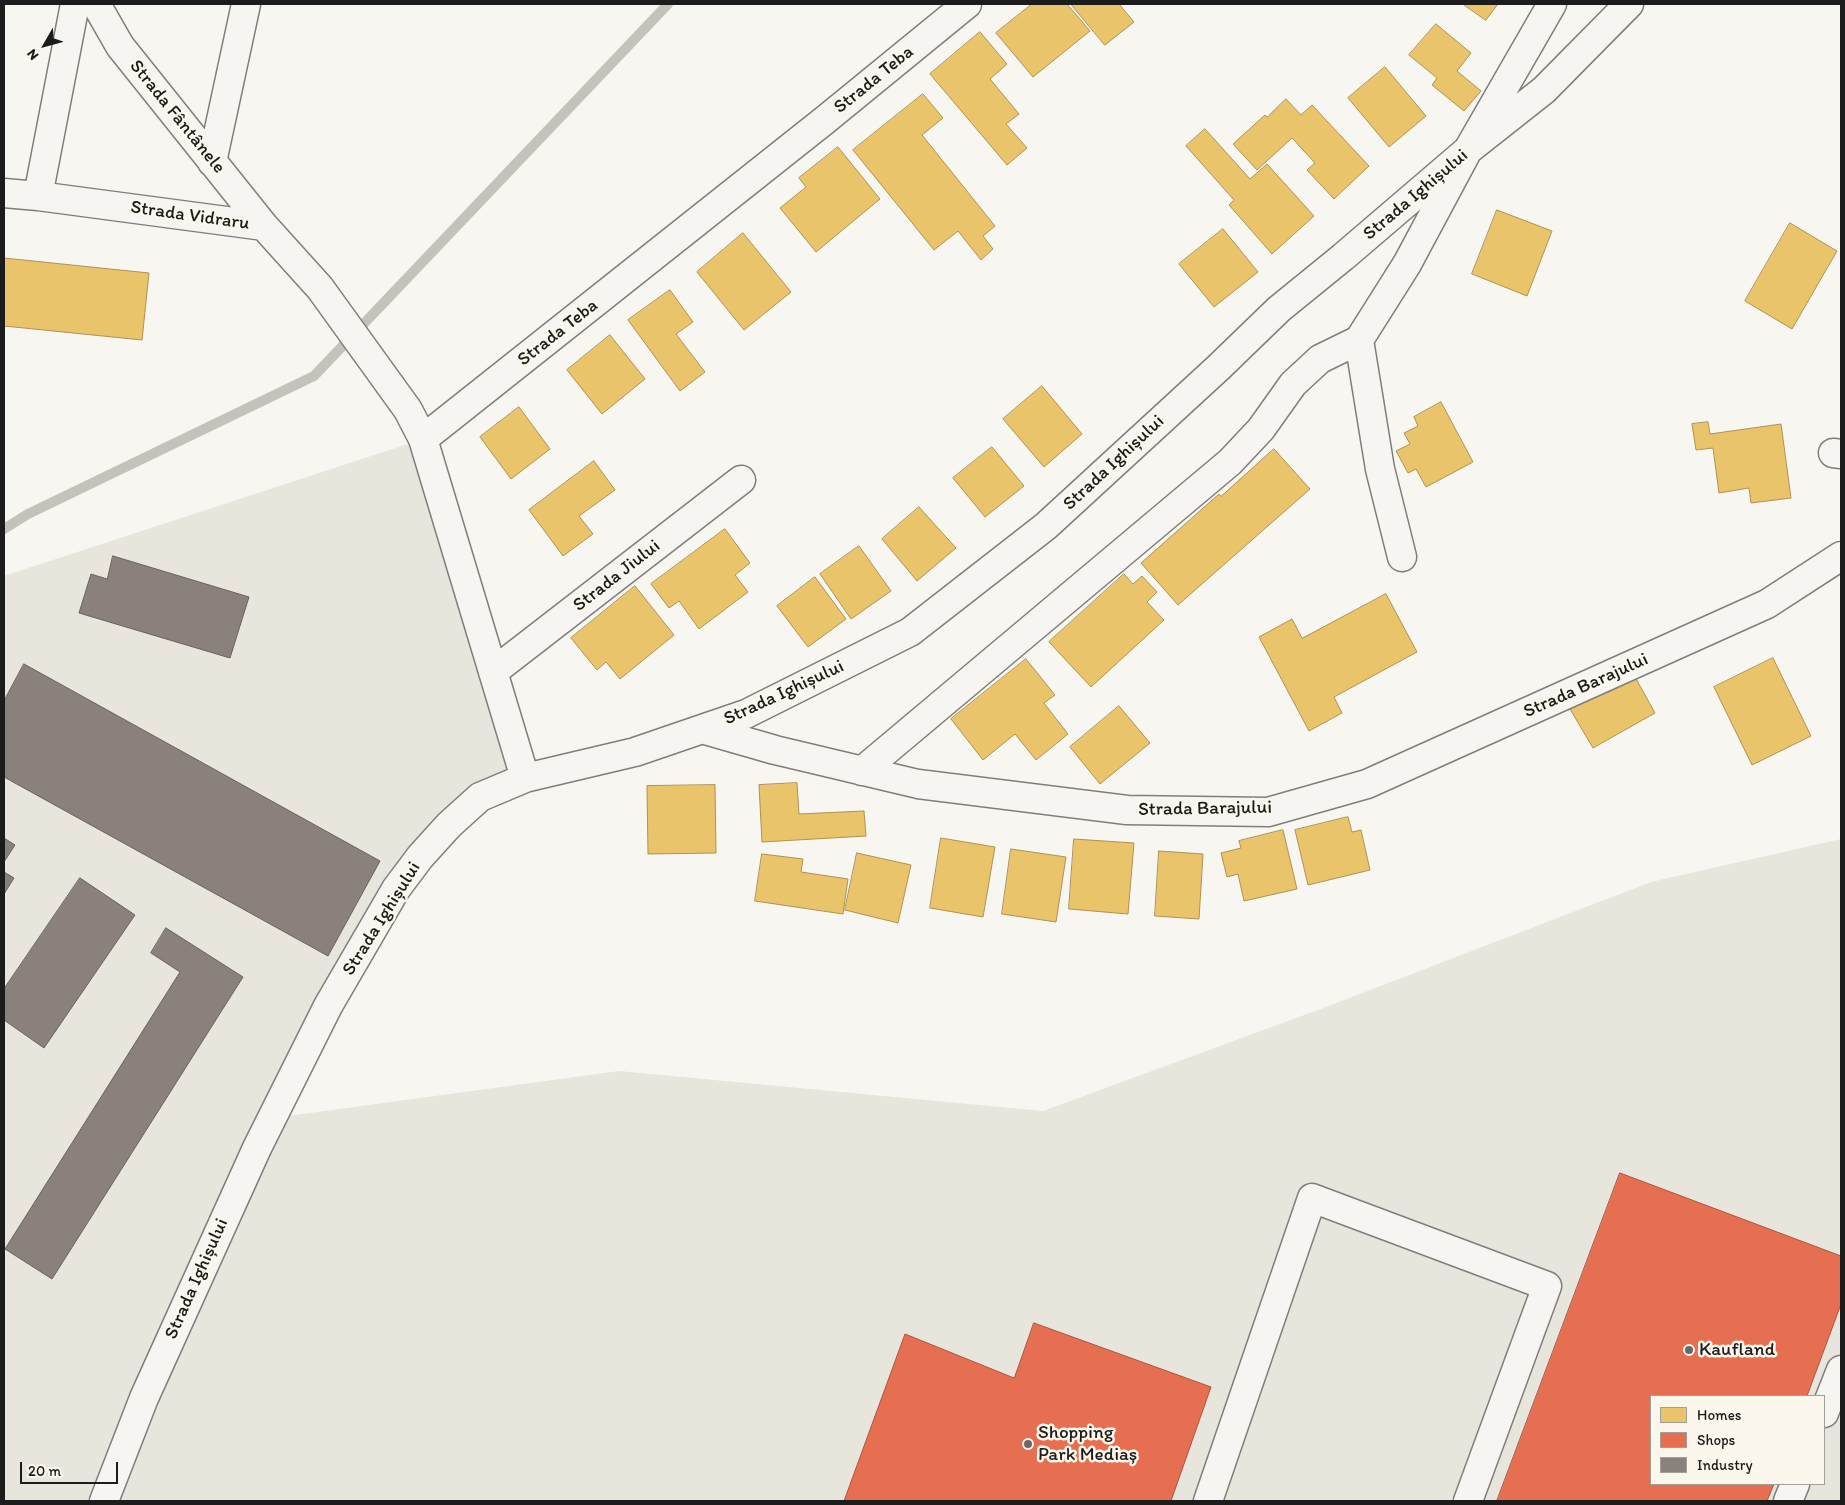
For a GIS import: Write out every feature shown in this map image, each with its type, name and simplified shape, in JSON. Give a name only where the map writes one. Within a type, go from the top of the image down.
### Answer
[{"type":"street","points":[[38,196],[75,4]]},
{"type":"street","name":"Strada Fântânele","points":[[96,4],[120,46],[264,226]]},
{"type":"street","points":[[212,162],[246,4]]},
{"type":"street","name":"Strada Teba","points":[[423,439],[825,120],[967,4]]},
{"type":"street","points":[[862,771],[1230,462],[1260,429],[1293,384],[1320,359],[1359,340],[1407,264],[1468,150],[1552,4]]},
{"type":"street","name":"Strada Ighișului","points":[[104,1501],[144,1398],[257,1148],[328,1006],[396,889],[420,857],[449,825],[480,797],[525,778],[635,752],[746,714],[910,632],[1046,526],[1218,368],[1279,309],[1344,257],[1468,150],[1544,90],[1629,4]]},
{"type":"street","name":"Strada Vidraru","points":[[4,193],[264,226],[320,288],[408,410],[423,439]]},
{"type":"street","points":[[1359,340],[1380,469],[1402,558]]},
{"type":"street","points":[[423,439],[525,778]]},
{"type":"street","name":"Strada Jiului","points":[[493,672],[741,480]]},
{"type":"street","name":"Strada Barajului","points":[[702,729],[774,750],[918,784],[1127,810],[1268,812],[1367,784],[1767,604],[1841,556]]},
{"type":"street","points":[[1208,1501],[1312,1198],[1547,1286],[1468,1501]]},
{"type":"street","points":[[1825,1410],[1841,1370]]},
{"type":"street","points":[[1788,1501],[1795,1485]]},
{"type":"shaded area","points":[[423,439],[525,778],[449,825],[273,1118],[619,1071],[1043,1111],[1326,1007],[1651,882],[1841,839],[1841,1501],[4,1501],[4,576]]},
{"type":"building: Homes","points":[[1032,4],[1067,4],[1090,31],[1033,77],[996,33]]},
{"type":"building: Homes","points":[[1071,4],[1119,4],[1134,22],[1105,45]]},
{"type":"building: Homes","points":[[1463,4],[1498,4],[1486,20]]},
{"type":"building: Homes","points":[[1436,24],[1471,53],[1457,71],[1481,91],[1464,111],[1432,85],[1437,78],[1409,55]]},
{"type":"building: Homes","points":[[980,32],[1007,64],[990,79],[1019,114],[1006,124],[1027,148],[1007,165],[930,74]]},
{"type":"building: Homes","points":[[1385,67],[1426,116],[1389,147],[1348,98]]},
{"type":"building: Homes","points":[[923,94],[943,118],[922,135],[995,226],[983,236],[993,249],[981,260],[958,231],[934,250],[853,150]]},
{"type":"building: Homes","points":[[1286,99],[1301,115],[1312,105],[1369,166],[1334,199],[1307,170],[1315,163],[1292,138],[1257,170],[1233,144]]},
{"type":"building: Homes","points":[[1205,129],[1250,179],[1267,164],[1314,216],[1272,254],[1229,205],[1234,200],[1186,146]]},
{"type":"building: Homes","points":[[838,147],[880,199],[816,252],[780,208],[806,187],[799,178]]},
{"type":"building: Homes","points":[[1497,210],[1552,231],[1527,296],[1472,274]]},
{"type":"building: Homes","points":[[1790,223],[1837,251],[1792,329],[1745,301]]},
{"type":"building: Homes","points":[[1223,229],[1258,272],[1214,307],[1179,264]]},
{"type":"building: Homes","points":[[743,233],[791,292],[744,330],[697,272]]},
{"type":"building: Homes","points":[[4,258],[149,273],[142,340],[4,326]]},
{"type":"building: Homes","points":[[670,290],[693,322],[676,334],[705,372],[680,391],[628,320]]},
{"type":"building: Homes","points":[[610,335],[645,379],[602,414],[567,370]]},
{"type":"building: Homes","points":[[1042,386],[1082,434],[1044,467],[1003,419]]},
{"type":"building: Homes","points":[[1441,402],[1473,462],[1426,487],[1416,469],[1408,473],[1396,451],[1410,444],[1404,433],[1418,426],[1414,417]]},
{"type":"building: Homes","points":[[519,407],[550,449],[511,479],[480,437]]},
{"type":"building: Homes","points":[[1708,422],[1710,434],[1781,424],[1791,498],[1751,503],[1749,488],[1719,493],[1713,448],[1696,450],[1692,424]]},
{"type":"building: Homes","points":[[992,447],[1024,486],[985,517],[953,478]]},
{"type":"building: Homes","points":[[1274,449],[1310,489],[1178,605],[1141,563],[1219,494],[1221,496]]},
{"type":"building: Homes","points":[[594,461],[615,490],[579,516],[593,534],[563,556],[529,510]]},
{"type":"building: Homes","points":[[919,507],[956,548],[917,581],[882,539]]},
{"type":"building: Homes","points":[[725,529],[750,563],[735,575],[748,592],[699,629],[679,601],[669,608],[651,584]]},
{"type":"building: Homes","points":[[859,546],[891,591],[851,619],[820,574]]},
{"type":"building: Homes","points":[[1124,574],[1133,584],[1142,576],[1157,592],[1147,602],[1164,620],[1091,687],[1049,642]]},
{"type":"building: Homes","points":[[815,577],[846,619],[808,647],[777,606]]},
{"type":"building: Homes","points":[[635,586],[674,635],[620,679],[606,662],[597,670],[571,638]]},
{"type":"building: Homes","points":[[1386,594],[1417,652],[1334,697],[1342,713],[1309,731],[1259,637],[1292,619],[1302,638]]},
{"type":"building: Homes","points":[[1773,658],[1811,736],[1752,765],[1714,687]]},
{"type":"building: Homes","points":[[1026,659],[1055,695],[1044,703],[1068,734],[1036,760],[1015,734],[983,760],[951,719]]},
{"type":"building: Homes","points":[[1635,677],[1655,713],[1593,748],[1570,709],[1606,689],[1608,692]]},
{"type":"building: Homes","points":[[1119,706],[1150,743],[1100,784],[1070,747]]},
{"type":"building: Homes","points":[[797,783],[799,814],[864,811],[866,836],[762,842],[759,785]]},
{"type":"building: Homes","points":[[715,785],[716,853],[648,854],[647,786]]},
{"type":"building: Homes","points":[[1348,817],[1352,832],[1361,830],[1370,870],[1308,885],[1295,830]]},
{"type":"building: Homes","points":[[1283,830],[1297,889],[1244,901],[1238,874],[1227,877],[1221,853],[1241,848],[1239,841]]},
{"type":"building: Homes","points":[[941,838],[995,847],[983,917],[930,908]]},
{"type":"building: Homes","points":[[1074,839],[1134,843],[1128,914],[1069,909]]},
{"type":"building: Homes","points":[[1011,849],[1066,857],[1056,922],[1002,914]]},
{"type":"building: Homes","points":[[1159,851],[1203,854],[1199,919],[1155,916]]},
{"type":"building: Homes","points":[[857,853],[911,865],[898,923],[845,910]]},
{"type":"building: Homes","points":[[762,854],[803,859],[801,872],[848,879],[843,914],[755,901]]},
{"type":"building: Shops","name":"Kaufland","points":[[1620,1173],[1841,1256],[1841,1304],[1807,1395],[1650,1395],[1650,1485],[1774,1485],[1767,1501],[1497,1501]]},
{"type":"building: Shops","name":"Shopping Park Mediaș","points":[[1034,1323],[1211,1387],[1171,1501],[844,1501],[905,1334],[1014,1378]]},
{"type":"building: Industry","points":[[113,556],[249,597],[230,658],[79,613],[91,574],[107,579]]},
{"type":"building: Industry","points":[[24,664],[380,861],[328,956],[4,777],[4,701]]},
{"type":"building: Industry","points":[[4,838],[15,845],[4,862]]},
{"type":"building: Industry","points":[[4,872],[14,878],[4,894]]},
{"type":"building: Industry","points":[[80,878],[135,915],[44,1048],[4,1020],[4,989]]},
{"type":"building: Industry","points":[[166,928],[243,977],[52,1279],[5,1249],[180,972],[151,953]]},
{"type":"waterway","points":[[4,529],[28,514],[314,376],[668,4]]},
{"type":"place","name":"Kaufland","points":[[1689,1350]]},
{"type":"place","name":"Shopping Park Mediaș","points":[[1028,1444]]}]
